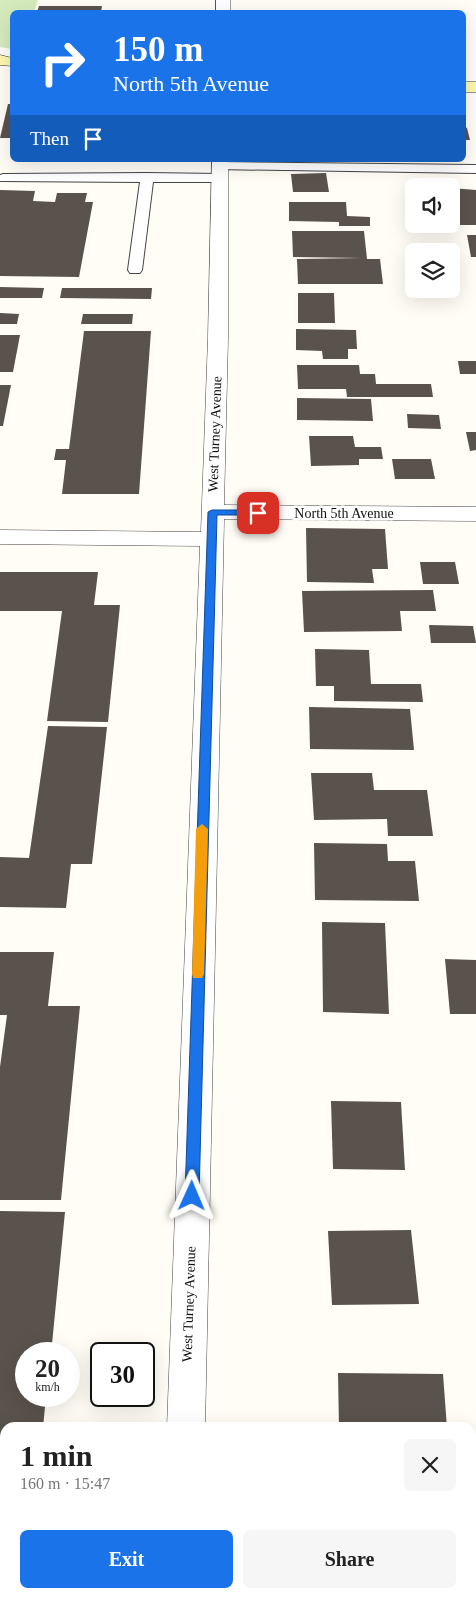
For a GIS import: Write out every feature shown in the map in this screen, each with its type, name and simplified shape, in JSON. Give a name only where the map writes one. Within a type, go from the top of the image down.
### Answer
[{"type":"street","name":"West Turney Avenue","points":[[186,1422],[220,168]]},
{"type":"street","name":"North 5th Avenue","points":[[0,537],[476,514]]},
{"type":"lane","points":[[2,178],[70,173],[147,177],[220,168],[476,169]]},
{"type":"lane","points":[[135,270],[147,177]]},
{"type":"green space","points":[[0,0],[38,0],[35,10],[10,10],[10,49],[0,47]]},
{"type":"building","points":[[39,6],[102,6],[101,10],[38,10]]},
{"type":"building","points":[[8,104],[10,104],[10,138],[0,138]]},
{"type":"building","points":[[466,127],[467,128],[470,140],[466,140]]},
{"type":"building","points":[[326,173],[329,192],[293,192],[291,174]]},
{"type":"building","points":[[460,189],[476,190],[476,225],[460,225]]},
{"type":"building","points":[[0,190],[35,191],[33,201],[55,202],[57,193],[87,193],[85,202],[93,202],[79,277],[0,276]]},
{"type":"building","points":[[289,202],[346,202],[347,216],[370,217],[370,226],[339,226],[339,222],[289,221]]},
{"type":"building","points":[[292,231],[364,231],[367,259],[380,259],[383,284],[298,284],[297,259],[362,258],[293,257]]},
{"type":"building","points":[[467,235],[476,235],[476,257],[471,257]]},
{"type":"building","points":[[0,287],[44,288],[42,298],[0,298]]},
{"type":"building","points":[[62,288],[152,288],[151,299],[60,298]]},
{"type":"building","points":[[298,293],[334,293],[335,323],[298,323]]},
{"type":"building","points":[[0,313],[19,314],[17,324],[0,324]]},
{"type":"building","points":[[83,314],[133,314],[132,324],[81,324]]},
{"type":"building","points":[[296,329],[356,330],[357,349],[348,349],[348,359],[323,359],[322,351],[296,350]]},
{"type":"building","points":[[84,331],[151,331],[139,494],[62,494],[66,460],[54,460],[56,449],[69,449]]},
{"type":"building","points":[[0,335],[20,335],[13,372],[0,372]]},
{"type":"building","points":[[458,361],[476,361],[476,374],[460,374]]},
{"type":"building","points":[[297,365],[359,365],[360,374],[375,374],[376,384],[431,384],[433,397],[347,397],[346,389],[298,389]]},
{"type":"building","points":[[0,385],[11,385],[3,426],[0,426]]},
{"type":"building","points":[[297,398],[371,399],[373,421],[297,420]]},
{"type":"building","points":[[407,414],[439,415],[441,429],[408,428]]},
{"type":"building","points":[[466,432],[476,432],[476,450],[470,451]]},
{"type":"building","points":[[309,436],[353,436],[355,447],[381,447],[383,459],[359,459],[359,465],[311,466]]},
{"type":"building","points":[[392,459],[431,459],[435,479],[395,479]]},
{"type":"building","points":[[306,528],[385,529],[388,569],[372,569],[374,583],[307,582]]},
{"type":"building","points":[[420,562],[455,562],[459,584],[423,584]]},
{"type":"building","points":[[0,572],[98,572],[94,605],[120,605],[108,722],[47,721],[62,611],[0,611]]},
{"type":"building","points":[[433,590],[436,611],[400,611],[402,631],[304,632],[302,591]]},
{"type":"building","points":[[429,625],[473,626],[476,643],[431,643]]},
{"type":"building","points":[[315,649],[369,650],[371,684],[421,684],[423,702],[334,701],[334,686],[316,686]]},
{"type":"building","points":[[309,707],[410,709],[414,750],[310,749]]},
{"type":"building","points":[[48,726],[107,727],[92,864],[71,864],[66,908],[0,907],[0,857],[29,858]]},
{"type":"building","points":[[311,773],[372,773],[374,790],[427,790],[433,836],[388,836],[387,819],[314,820]]},
{"type":"building","points":[[314,843],[387,844],[388,861],[415,861],[419,901],[315,900]]},
{"type":"building","points":[[322,922],[385,923],[389,1014],[323,1012]]},
{"type":"building","points":[[0,952],[54,952],[48,1006],[80,1006],[61,1200],[0,1200],[0,1067],[7,1015],[0,1015]]},
{"type":"building","points":[[445,959],[476,960],[476,1014],[450,1014]]},
{"type":"building","points":[[331,1101],[401,1102],[405,1170],[333,1169]]},
{"type":"building","points":[[0,1211],[65,1212],[52,1342],[15,1342],[15,1407],[45,1407],[44,1422],[0,1422]]},
{"type":"building","points":[[411,1230],[419,1304],[332,1305],[328,1231]]},
{"type":"building","points":[[338,1373],[443,1374],[447,1422],[339,1422]]},
{"type":"slow traffic","points":[[198,974],[202,829]]},
{"type":"route","points":[[192,1196],[212,512],[258,513]]}]
